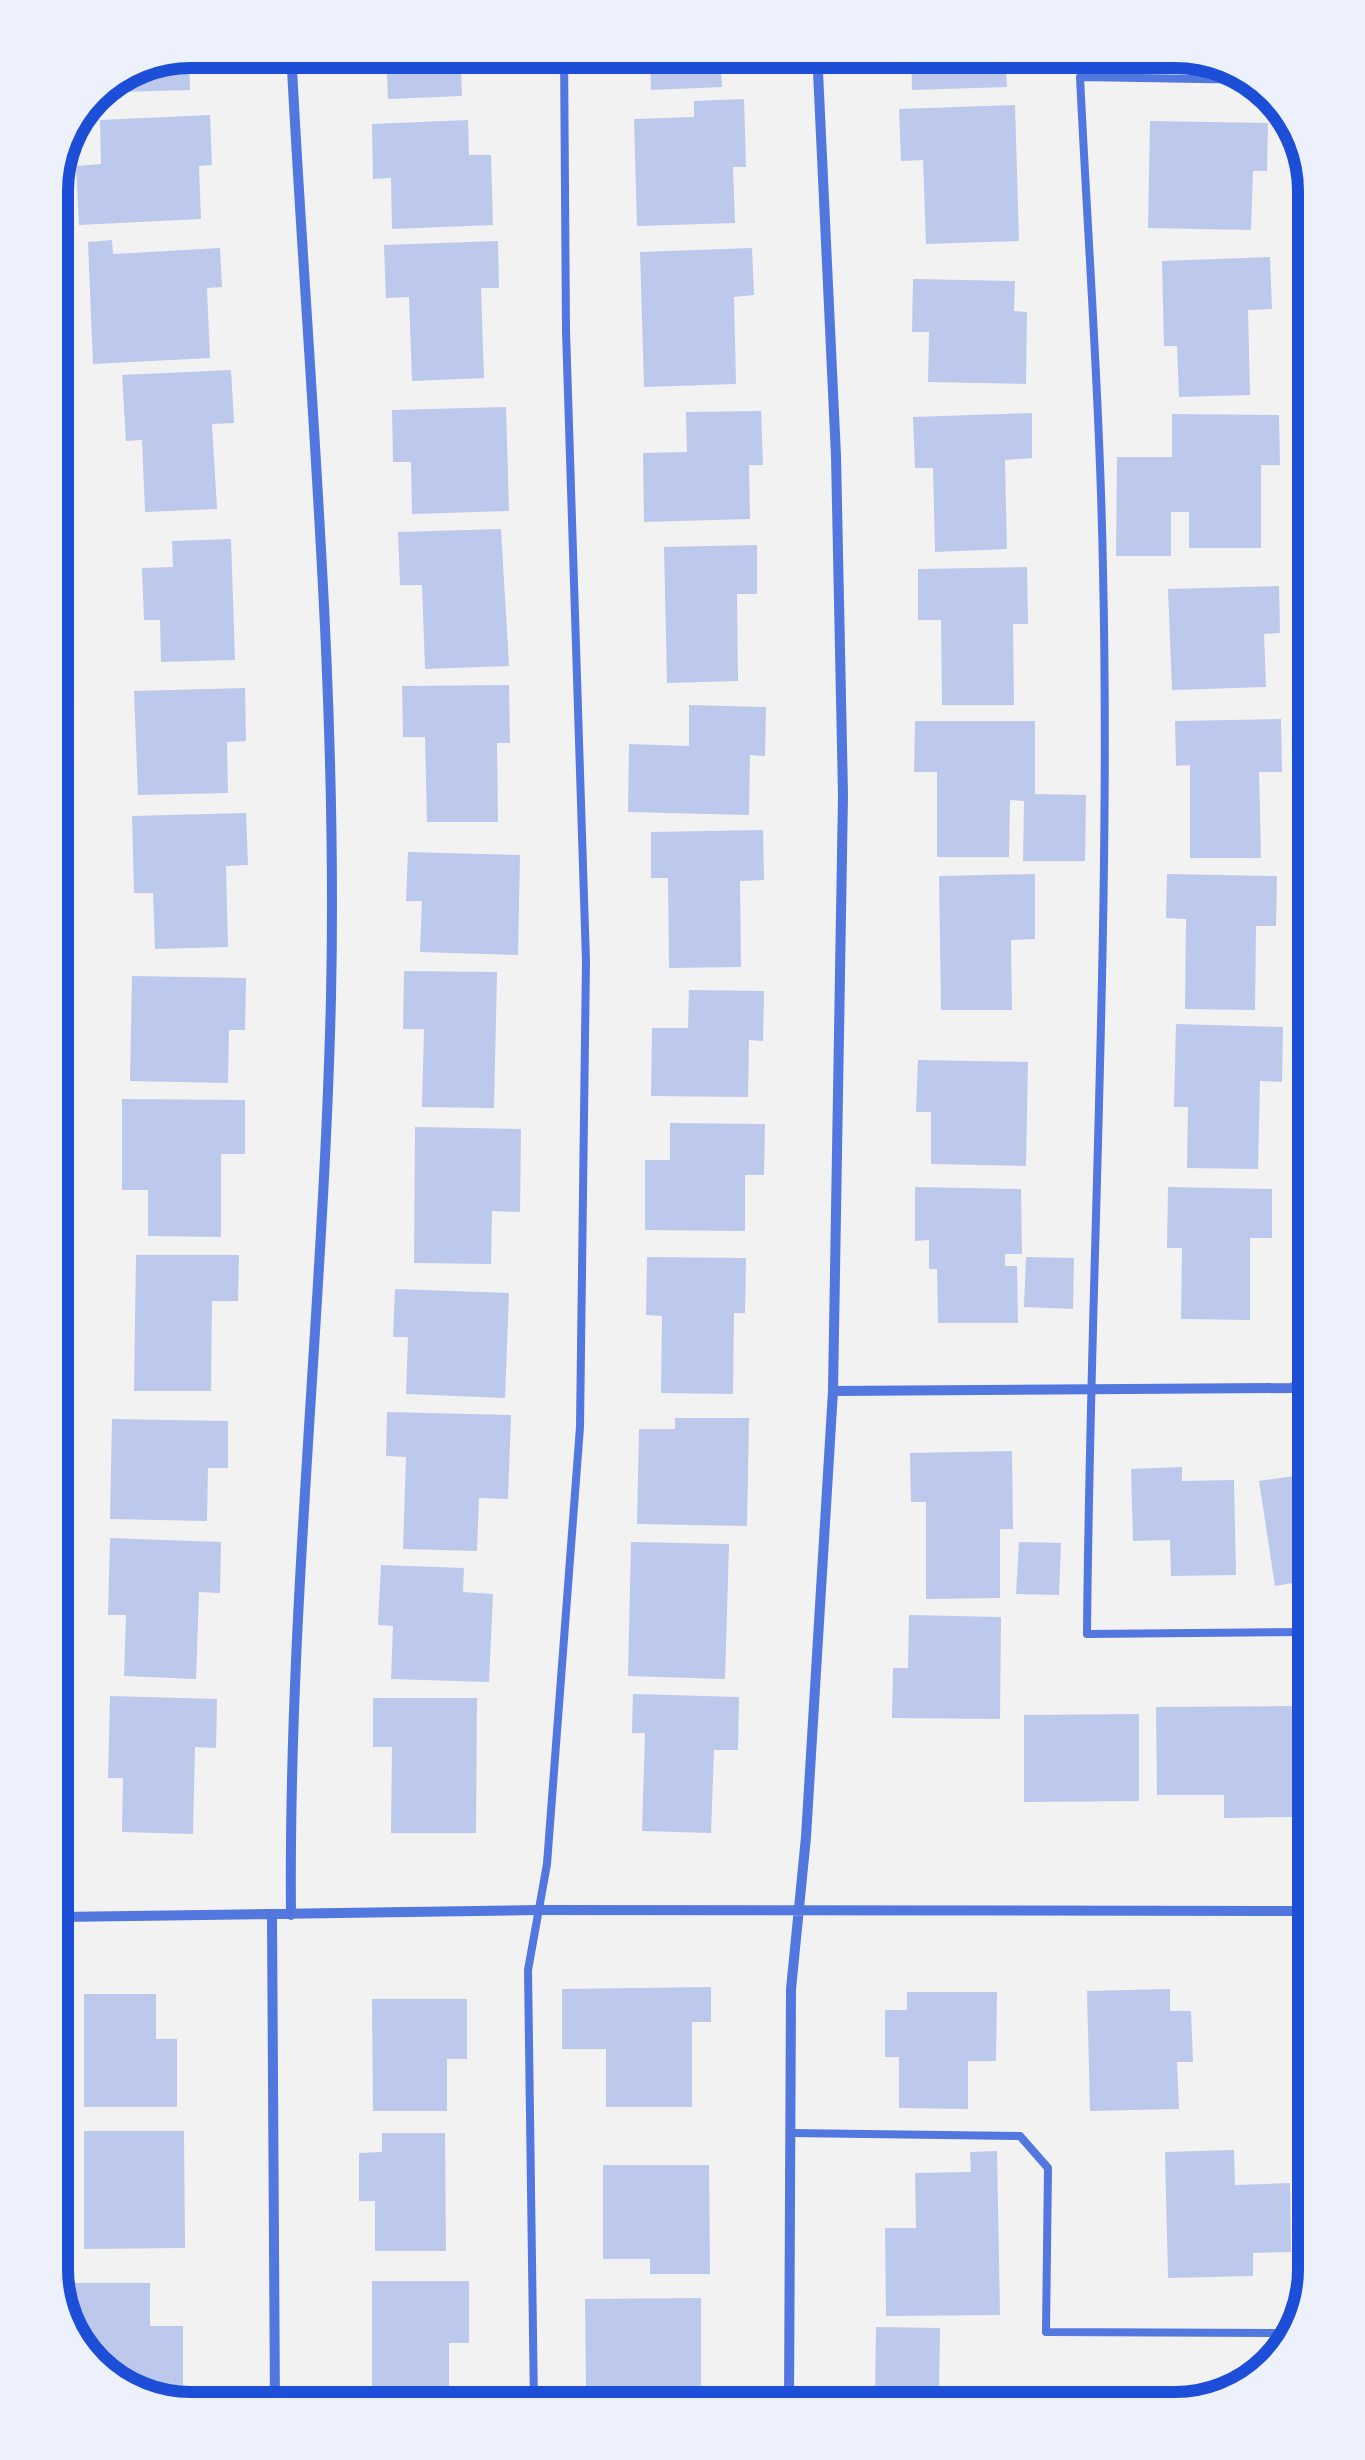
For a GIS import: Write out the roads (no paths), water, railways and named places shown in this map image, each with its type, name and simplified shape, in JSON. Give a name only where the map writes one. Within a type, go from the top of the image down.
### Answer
[{"type":"street","points":[[291,1914],[295,1608],[331,998],[331,714],[292,68]]},
{"type":"street","points":[[788,2392],[791,1989],[833,1391],[843,795],[836,456],[818,68]]},
{"type":"street","points":[[833,1391],[1298,1385]]},
{"type":"street","points":[[67,1917],[539,1910],[1298,1911]]},
{"type":"street","points":[[272,1914],[274,2392]]},
{"type":"lane","points":[[534,2392],[528,1970],[547,1864],[580,1427],[586,1019],[566,331],[564,68]]},
{"type":"lane","points":[[1227,80],[1080,78],[1104,569],[1104,1026],[1090,1389],[1087,1634],[1298,1632]]},
{"type":"lane","points":[[790,2133],[1020,2136],[1048,2168],[1046,2332],[1280,2333]]}]
